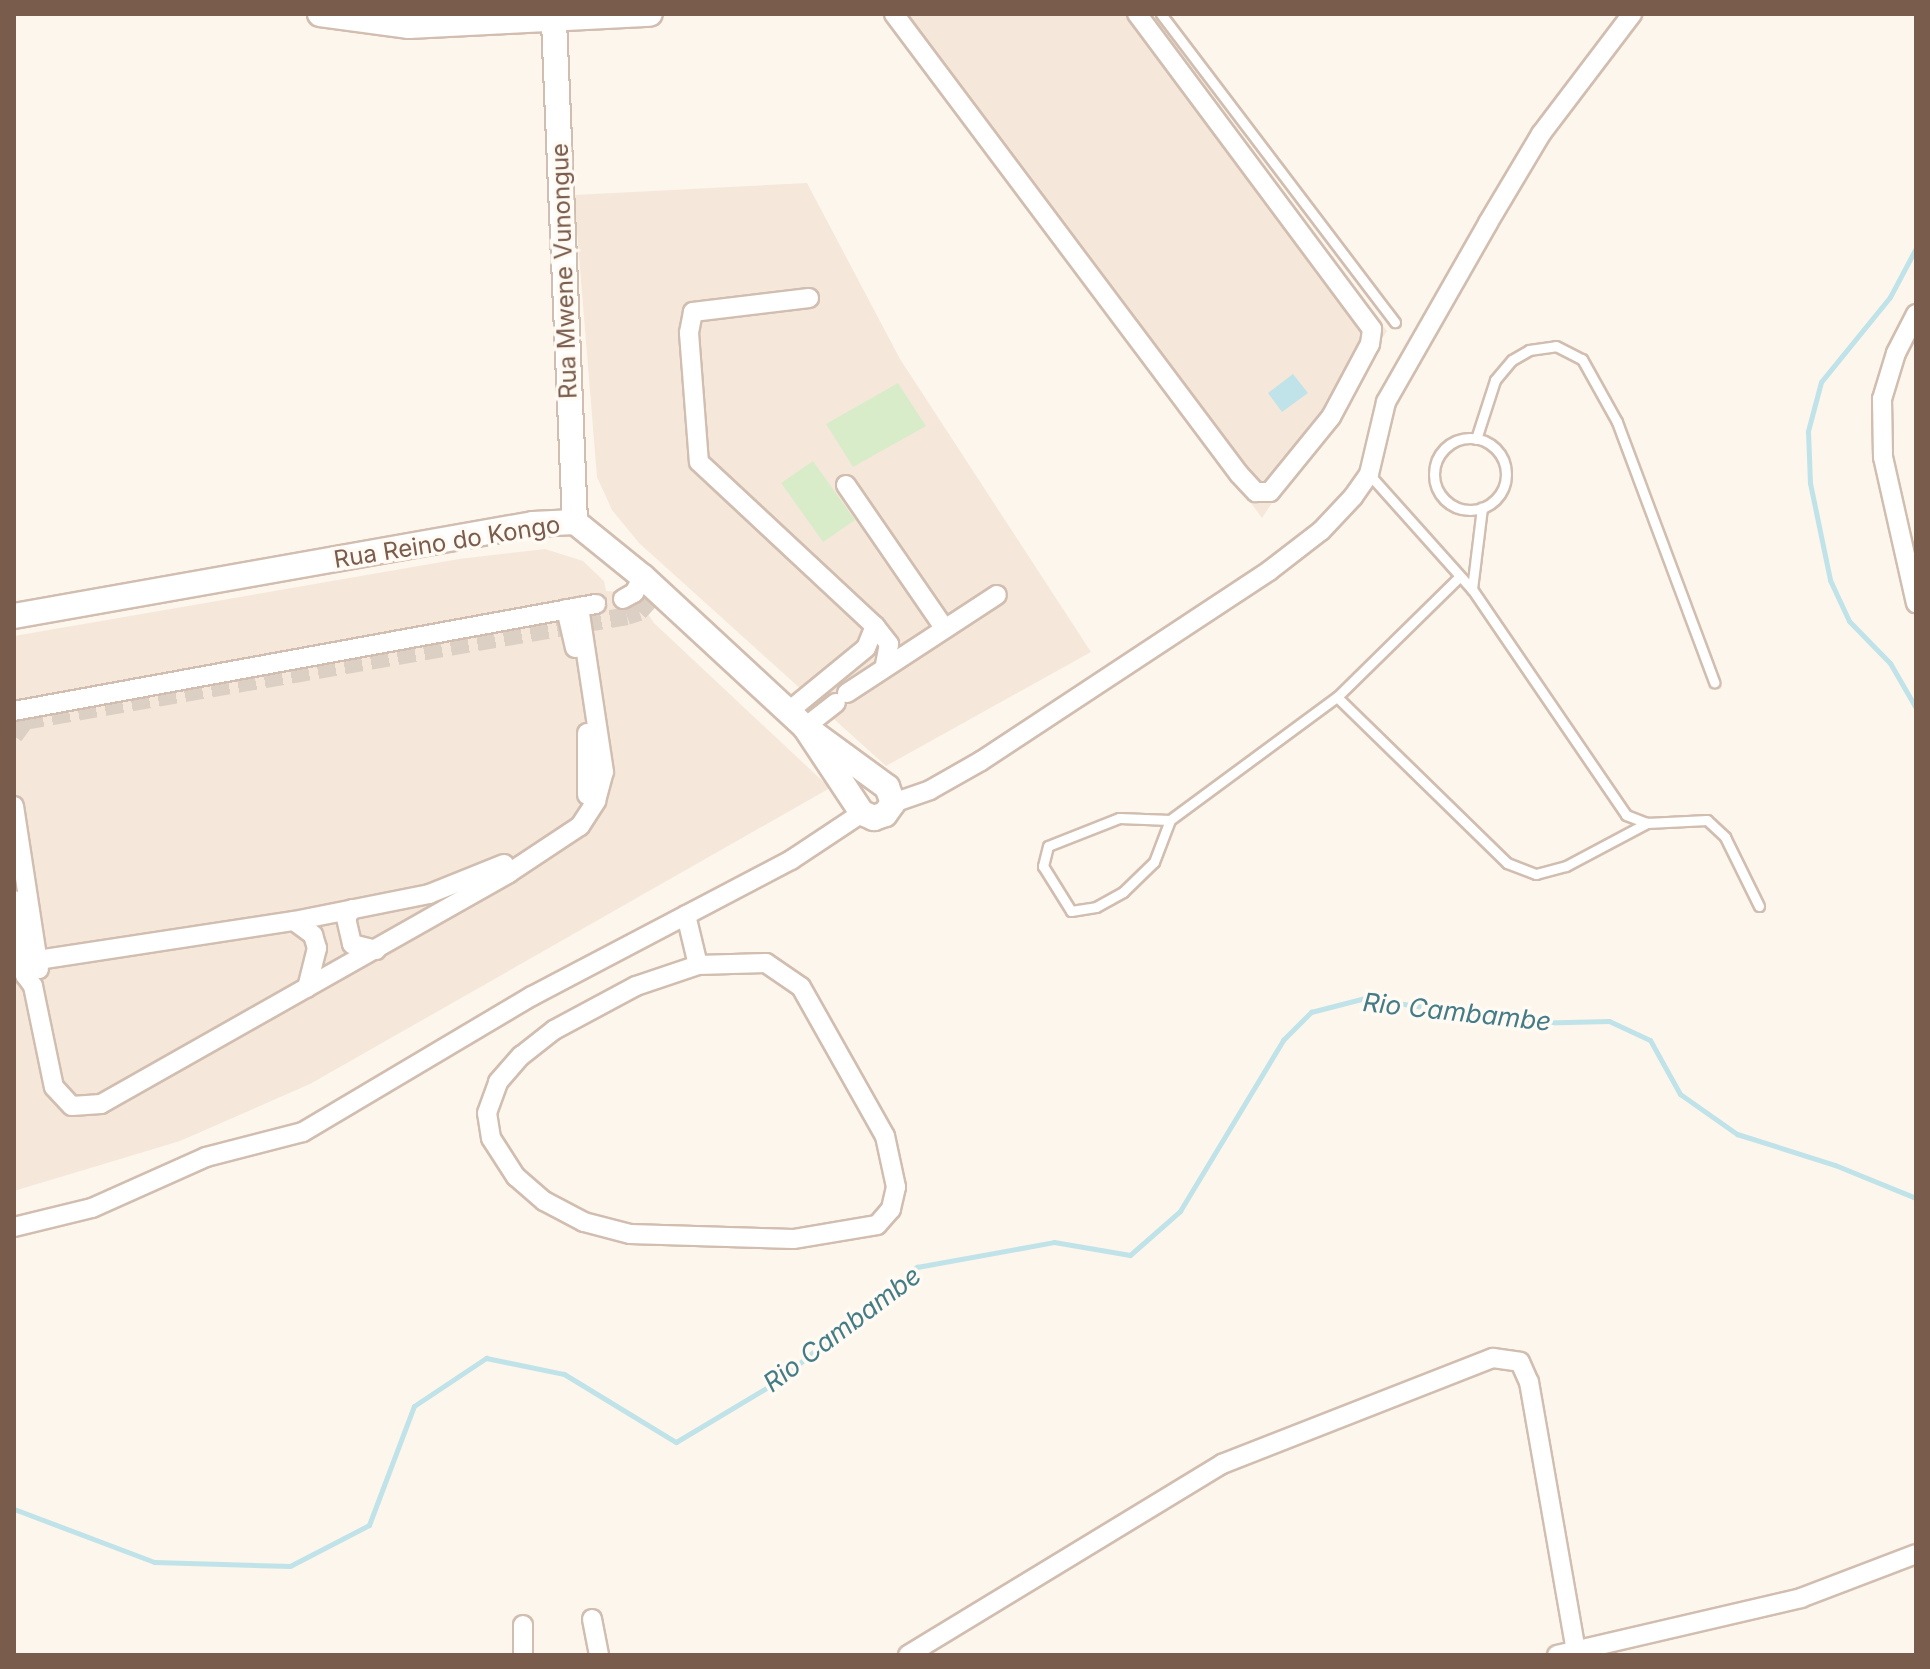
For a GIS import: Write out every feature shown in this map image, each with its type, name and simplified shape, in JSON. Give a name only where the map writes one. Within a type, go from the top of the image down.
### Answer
[{"type":"street","points":[[320,14],[409,26],[650,14]]},
{"type":"street","points":[[894,14],[1239,474],[1256,492],[1270,492],[1331,417],[1370,344],[1372,329],[1137,14]]},
{"type":"street","points":[[14,1227],[92,1208],[206,1157],[303,1132],[532,996],[791,860],[862,813],[874,818],[893,803],[930,790],[981,761],[1269,571],[1321,531],[1369,474],[1386,402],[1488,223],[1541,134],[1632,14]]},
{"type":"street","name":"Rua Mwene Vunongue","points":[[554,17],[575,522]]},
{"type":"street","points":[[809,298],[693,312],[689,333],[699,462],[875,626],[889,644],[885,664]]},
{"type":"street","points":[[1916,314],[1896,353],[1882,399],[1883,457],[1916,603]]},
{"type":"street","points":[[846,485],[943,626]]},
{"type":"street","name":"Rua Reino do Kongo","points":[[14,616],[533,524],[575,522],[643,577],[797,719],[887,787],[893,803]]},
{"type":"street","points":[[623,599],[634,593],[643,577]]},
{"type":"street","points":[[797,719],[845,695],[885,664],[997,595]]},
{"type":"street","points":[[14,711],[580,607]]},
{"type":"street","points":[[38,960],[294,921],[467,881],[502,865],[572,817],[587,794],[591,772],[580,607]]},
{"type":"street","points":[[14,806],[38,960],[33,986],[54,1087],[72,1106],[101,1104],[376,950],[549,848],[580,826],[596,801],[604,772],[580,607]]},
{"type":"street","points":[[797,719],[834,671],[866,648],[875,626]]},
{"type":"street","points":[[834,671],[845,695]]},
{"type":"street","name":"Rua Reino do Kongo","points":[[797,719],[862,813]]},
{"type":"street","points":[[14,900],[25,975],[33,986]]},
{"type":"street","points":[[352,909],[346,918],[352,944],[376,950]]},
{"type":"street","points":[[686,915],[698,965]]},
{"type":"street","points":[[294,921],[313,935],[317,948],[307,988]]},
{"type":"street","points":[[766,963],[801,987],[885,1136],[896,1187],[891,1209],[877,1225],[793,1239],[630,1234],[584,1222],[544,1201],[516,1177],[491,1138],[487,1113],[498,1082],[554,1030],[636,986],[698,965],[766,963]]},
{"type":"street","points":[[908,1655],[1222,1464],[1493,1358],[1520,1362],[1529,1382],[1576,1650]]},
{"type":"street","points":[[1557,1655],[1801,1598],[1916,1554]]},
{"type":"street","points":[[592,1619],[599,1655]]},
{"type":"street","points":[[523,1625],[523,1655]]},
{"type":"lane","points":[[1161,14],[1395,322]]},
{"type":"lane","points":[[1476,439],[1495,380],[1512,360],[1529,350],[1556,346],[1582,359],[1617,422],[1714,682]]},
{"type":"lane","points":[[1476,439],[1495,449],[1505,469],[1501,492],[1482,508],[1457,508],[1438,492],[1434,468],[1444,448],[1476,439]]},
{"type":"lane","points":[[1369,474],[1472,589],[1626,815],[1647,823],[1707,820],[1725,837],[1759,906]]},
{"type":"lane","points":[[1472,589],[1482,508]]},
{"type":"lane","points":[[1170,820],[1119,818],[1048,846],[1043,866],[1071,911],[1096,907],[1123,892],[1154,862],[1170,820],[1337,697],[1459,577]]},
{"type":"lane","points":[[1337,697],[1507,863],[1536,874],[1566,866],[1647,823]]},
{"type":"shaded area","points":[[888,14],[1150,14],[1387,331],[1262,518]]},
{"type":"shaded area","points":[[807,183],[900,359],[1091,652],[886,766],[639,543],[612,510],[597,477],[574,195]]},
{"type":"shaded area","points":[[545,549],[583,561],[604,581],[606,591],[634,593],[654,623],[830,788],[310,1084],[180,1141],[14,1191],[14,636],[459,559]]},
{"type":"green space","points":[[898,383],[926,426],[853,467],[826,424]]},
{"type":"green space","points":[[813,461],[855,520],[823,542],[781,483]]},
{"type":"water","points":[[1293,374],[1308,393],[1282,412],[1268,393]]},
{"type":"waterway","name":"Rio Cambambe","points":[[1916,248],[1890,297],[1821,382],[1808,431],[1810,483],[1830,580],[1849,621],[1890,663],[1916,708]]},
{"type":"waterway","name":"Rio Cambambe","points":[[14,1509],[154,1562],[290,1566],[369,1525],[414,1406],[486,1358],[564,1374],[676,1442],[778,1381],[917,1267],[1054,1242],[1130,1255],[1180,1211],[1283,1040],[1311,1012],[1365,998],[1527,1023],[1609,1021],[1650,1040],[1680,1094],[1737,1134],[1835,1165],[1916,1198]]},
{"type":"tunnel","points":[[14,736],[25,721],[627,616],[639,612],[658,591]]}]
